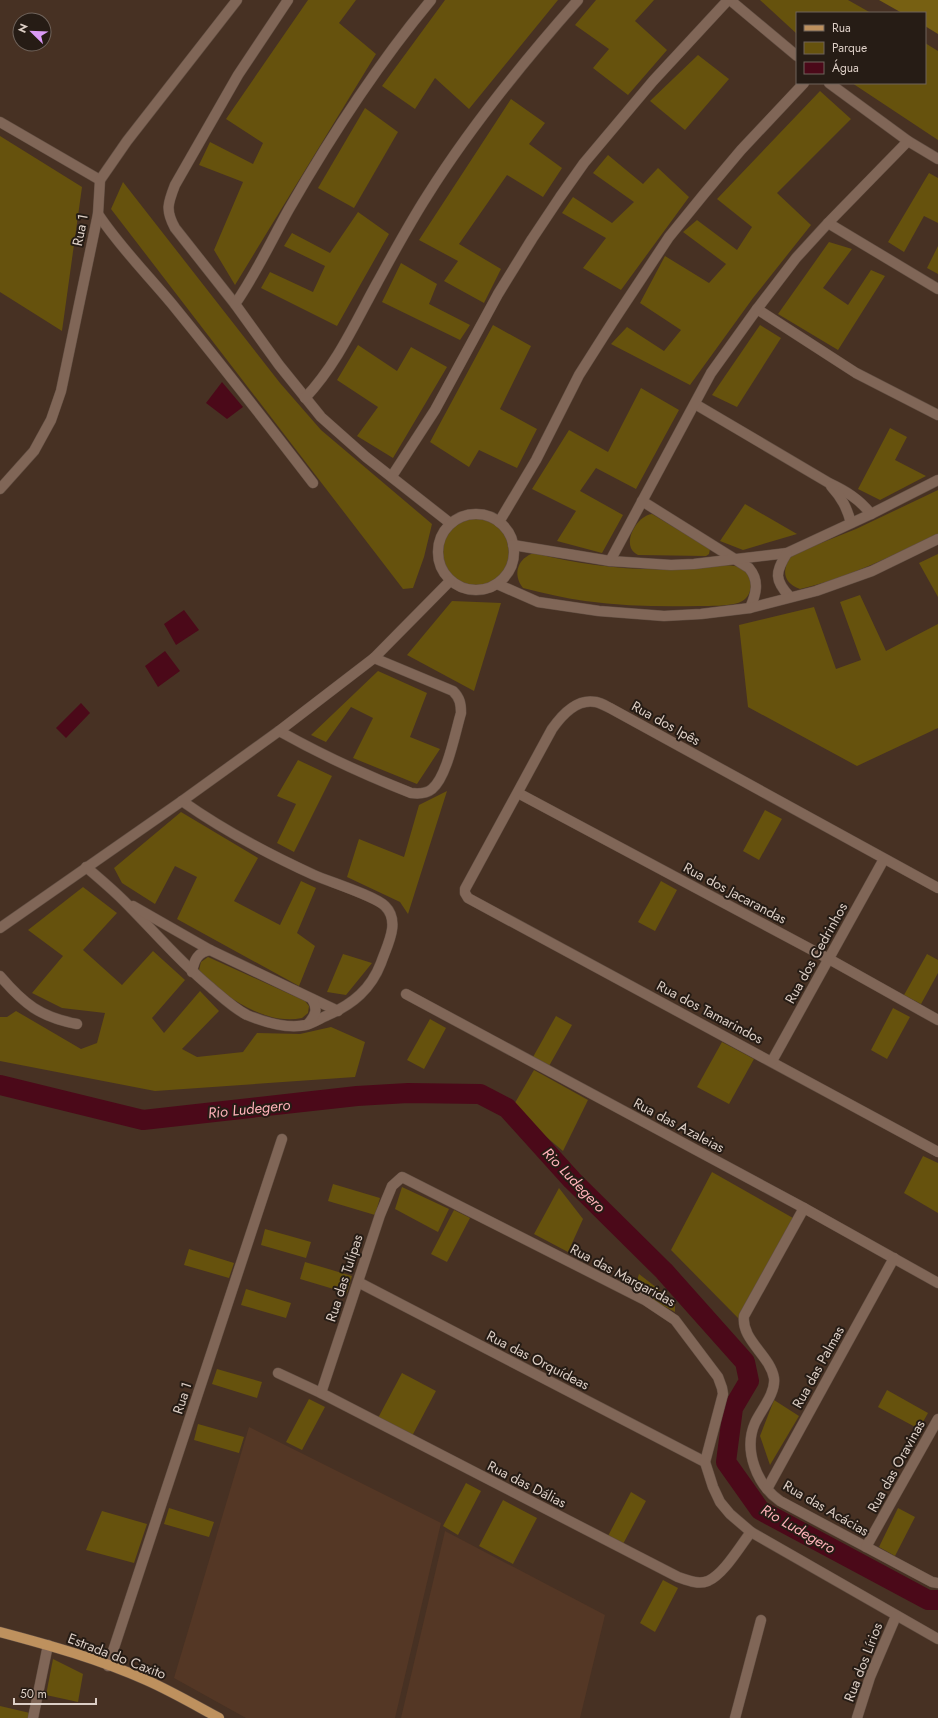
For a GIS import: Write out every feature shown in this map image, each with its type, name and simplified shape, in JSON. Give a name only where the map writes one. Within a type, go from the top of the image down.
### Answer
[{"type":"main road","name":"Estrada do Caxito","points":[[0,1632],[48,1645],[144,1679],[175,1693],[219,1718]]},
{"type":"street","points":[[0,122],[100,180],[127,141],[237,0]]},
{"type":"street","points":[[288,0],[238,75],[175,185],[168,202],[169,218],[175,228],[235,304],[279,365],[321,417],[366,457],[450,523]]},
{"type":"street","points":[[235,304],[254,275],[289,209],[354,103],[376,70],[431,0]]},
{"type":"street","points":[[305,398],[319,383],[334,362],[404,235],[427,196],[450,162],[500,92],[578,0]]},
{"type":"street","points":[[392,476],[434,410],[498,294],[532,238],[584,163],[653,81],[729,0],[796,55]]},
{"type":"street","points":[[499,522],[536,460],[579,375],[669,237],[741,150],[803,84]]},
{"type":"street","points":[[830,84],[908,141],[938,159]]},
{"type":"street","points":[[610,561],[711,373],[757,308],[796,258],[908,141]]},
{"type":"street","name":"Rua 1","points":[[0,489],[34,451],[51,420],[61,391],[98,214],[100,180]]},
{"type":"street","points":[[98,214],[109,230],[150,277],[232,378],[313,483]]},
{"type":"street","points":[[828,223],[938,289]]},
{"type":"street","points":[[757,308],[856,373],[938,415]]},
{"type":"street","points":[[695,404],[852,495],[871,514]]},
{"type":"street","points":[[513,545],[610,561],[671,565],[787,553],[871,514],[938,480]]},
{"type":"street","points":[[829,483],[846,506],[851,523]]},
{"type":"street","points":[[642,501],[749,568],[754,574],[756,595],[750,608]]},
{"type":"street","points":[[474,514],[488,516],[499,522],[511,536],[513,545],[514,556],[511,567],[505,576],[497,584],[486,589],[473,591],[461,588],[450,581],[442,571],[438,559],[438,546],[442,533],[450,523],[462,516],[474,514]]},
{"type":"street","points":[[497,584],[538,602],[599,611],[664,616],[701,614],[750,608],[816,591],[872,571],[938,539]]},
{"type":"street","points":[[787,553],[778,566],[777,576],[783,590],[790,597]]},
{"type":"street","points":[[0,928],[182,801],[279,731],[374,658],[450,581]]},
{"type":"street","points":[[279,731],[313,751],[356,771],[411,793],[419,794],[428,792],[439,781],[444,771],[461,713],[459,698],[453,691],[374,658]]},
{"type":"street","name":"Rua dos Ipês","points":[[468,898],[465,893],[466,885],[552,729],[559,719],[578,705],[588,702],[596,702],[938,888]]},
{"type":"street","name":"Rua dos Jacarandas","points":[[518,792],[829,959],[938,1020]]},
{"type":"street","points":[[86,867],[123,900],[192,972],[231,1005],[246,1014],[274,1023],[306,1025],[338,1011],[363,993],[378,969],[392,933],[393,924],[391,915],[386,907],[373,899],[273,855],[220,827],[182,801]]},
{"type":"street","name":"Rua dos Cedrinhos","points":[[772,1061],[884,859]]},
{"type":"street","name":"Rua dos Tamarindos","points":[[468,898],[938,1152]]},
{"type":"street","points":[[123,900],[210,950],[338,1011]]},
{"type":"street","points":[[192,972],[193,965],[198,955],[203,951],[210,950]]},
{"type":"street","points":[[0,976],[16,994],[38,1011],[56,1020],[77,1024]]},
{"type":"street","name":"Rua das Azaleias","points":[[406,994],[804,1208],[938,1283]]},
{"type":"street","points":[[306,1025],[316,1011],[316,1006],[312,999]]},
{"type":"street","name":"Rua 1","points":[[108,1666],[282,1139]]},
{"type":"street","name":"Rua das Tulípas","points":[[321,1393],[388,1194],[392,1186],[402,1177]]},
{"type":"street","name":"Rua das Margaridas","points":[[402,1177],[645,1300],[675,1320],[718,1377],[722,1388],[720,1406],[705,1462]]},
{"type":"street","name":"Rua das Acácias","points":[[804,1208],[744,1316],[744,1327],[766,1360],[774,1378],[773,1389],[754,1425],[751,1443],[751,1457],[755,1469],[767,1489],[774,1497],[932,1582],[938,1583]]},
{"type":"street","name":"Rua das Palmas","points":[[767,1489],[894,1258]]},
{"type":"street","name":"Rua das Orquídeas","points":[[358,1282],[705,1462]]},
{"type":"street","name":"Rua das Dálias","points":[[278,1373],[321,1393],[678,1577],[689,1581],[708,1581],[714,1577],[726,1565],[751,1532]]},
{"type":"street","name":"Rua das Oravinas","points":[[866,1547],[938,1419]]},
{"type":"street","points":[[705,1462],[713,1487],[720,1502],[730,1514],[751,1532],[938,1639]]},
{"type":"street","name":"Rua dos Lírios","points":[[857,1718],[870,1677],[896,1616]]},
{"type":"street","points":[[735,1718],[761,1620]]},
{"type":"street","points":[[33,1718],[48,1645]]},
{"type":"shaded area","points":[[879,0],[938,0],[938,34],[926,27],[926,12],[900,12]]},
{"type":"shaded area","points":[[249,1427],[441,1523],[395,1718],[246,1718],[174,1678]]},
{"type":"shaded area","points":[[445,1531],[605,1615],[580,1718],[401,1718]]},
{"type":"green space","points":[[308,0],[356,0],[339,23],[376,54],[235,285],[214,250],[243,182],[199,165],[210,142],[253,164],[263,143],[226,119]]},
{"type":"green space","points":[[445,0],[558,0],[469,109],[435,78],[415,109],[382,86]]},
{"type":"green space","points":[[596,0],[654,0],[635,21],[667,50],[628,95],[593,68],[609,49],[575,25]]},
{"type":"green space","points":[[760,0],[848,0],[869,12],[796,12],[796,33]]},
{"type":"green space","points":[[926,44],[938,51],[938,140],[854,84],[926,84]]},
{"type":"green space","points":[[698,55],[729,79],[685,130],[650,101]]},
{"type":"green space","points":[[820,91],[851,119],[777,193],[811,225],[753,298],[690,385],[611,344],[627,327],[664,351],[681,330],[640,303],[665,256],[709,283],[726,264],[683,232],[697,220],[737,250],[752,227],[717,199]]},
{"type":"green space","points":[[511,99],[545,123],[529,144],[562,168],[543,197],[507,175],[459,244],[501,269],[484,303],[444,281],[458,261],[419,240]]},
{"type":"green space","points":[[365,108],[398,132],[354,208],[318,188]]},
{"type":"green space","points":[[0,136],[82,187],[62,331],[0,292]]},
{"type":"green space","points":[[608,155],[643,184],[658,168],[689,197],[621,290],[583,268],[606,238],[562,213],[573,197],[612,223],[634,202],[593,173]]},
{"type":"green space","points":[[929,173],[938,178],[938,223],[924,216],[904,252],[888,242]]},
{"type":"green space","points":[[123,182],[280,383],[321,430],[432,524],[424,557],[413,588],[403,589],[111,209]]},
{"type":"green space","points":[[358,212],[389,234],[337,326],[261,288],[270,272],[313,292],[325,266],[284,246],[292,233],[330,253]]},
{"type":"green space","points":[[829,242],[852,249],[823,288],[848,305],[871,270],[885,276],[838,350],[778,314]]},
{"type":"green space","points":[[938,246],[938,274],[927,268]]},
{"type":"green space","points":[[401,263],[437,284],[429,304],[470,325],[460,340],[382,302]]},
{"type":"green space","points":[[493,325],[531,346],[500,409],[537,429],[517,468],[479,450],[469,467],[430,442]]},
{"type":"green space","points":[[760,325],[781,338],[737,407],[712,395]]},
{"type":"green space","points":[[358,345],[397,371],[411,347],[447,367],[393,458],[357,436],[378,407],[337,380]]},
{"type":"green space","points":[[641,388],[679,410],[636,489],[596,468],[580,491],[623,515],[602,553],[557,541],[576,511],[532,489],[569,430],[608,452]]},
{"type":"green space","points":[[890,428],[907,437],[895,460],[926,476],[880,500],[858,489]]},
{"type":"green space","points":[[938,490],[938,534],[887,558],[836,579],[800,589],[790,583],[787,579],[785,571],[791,555],[856,529]]},
{"type":"green space","points":[[745,504],[797,534],[743,550],[720,541]]},
{"type":"green space","points":[[652,514],[710,549],[709,554],[706,556],[638,555],[633,551],[630,545],[632,532],[641,520]]},
{"type":"green space","points":[[475,518],[488,521],[499,528],[506,539],[509,552],[506,565],[499,576],[488,583],[475,586],[462,583],[451,576],[444,565],[441,552],[444,539],[451,528],[462,521]]},
{"type":"green space","points":[[534,553],[592,565],[612,567],[670,569],[729,565],[743,569],[748,573],[751,586],[748,595],[742,601],[738,603],[714,606],[642,606],[585,601],[523,588],[518,577],[518,567],[528,555]]},
{"type":"green space","points":[[938,554],[938,597],[919,563]]},
{"type":"green space","points":[[860,595],[886,651],[938,624],[938,728],[857,766],[748,707],[739,625],[814,607],[836,669],[861,660],[840,602]]},
{"type":"green space","points":[[452,601],[501,603],[474,691],[407,655]]},
{"type":"green space","points":[[378,671],[427,693],[410,737],[440,749],[417,784],[353,758],[373,718],[351,707],[326,742],[311,735]]},
{"type":"green space","points":[[298,760],[332,776],[294,852],[277,843],[296,804],[277,796]]},
{"type":"green space","points":[[447,791],[408,914],[400,902],[347,877],[359,839],[404,857],[419,805]]},
{"type":"green space","points":[[765,810],[782,819],[759,860],[743,851]]},
{"type":"green space","points":[[181,812],[258,858],[234,901],[280,925],[301,881],[316,888],[297,933],[315,946],[299,986],[177,919],[197,877],[175,866],[155,904],[122,883],[114,868]]},
{"type":"green space","points":[[661,881],[677,890],[655,931],[638,922]]},
{"type":"green space","points":[[83,887],[117,913],[83,950],[122,985],[153,951],[185,980],[152,1018],[164,1033],[200,991],[219,1011],[182,1049],[197,1057],[243,1052],[257,1033],[300,1034],[331,1027],[365,1042],[355,1077],[155,1091],[0,1061],[0,1017],[7,1017],[16,1011],[81,1049],[97,1043],[105,1013],[62,1008],[32,993],[63,956],[28,930]]},
{"type":"green space","points":[[343,954],[372,963],[346,995],[327,992]]},
{"type":"green space","points":[[927,954],[938,960],[938,973],[921,1004],[904,995]]},
{"type":"green space","points":[[208,957],[305,1001],[309,1006],[308,1013],[302,1018],[274,1018],[246,1007],[220,990],[199,970],[201,962]]},
{"type":"green space","points":[[893,1008],[910,1017],[887,1059],[871,1050]]},
{"type":"green space","points":[[556,1016],[572,1025],[549,1066],[533,1057]]},
{"type":"green space","points":[[430,1019],[446,1028],[424,1069],[407,1060]]},
{"type":"green space","points":[[722,1042],[754,1059],[729,1104],[697,1087]]},
{"type":"green space","points":[[534,1070],[588,1100],[563,1151],[512,1108]]},
{"type":"green space","points":[[923,1156],[938,1163],[938,1213],[904,1193]]},
{"type":"green space","points":[[712,1172],[793,1218],[739,1319],[671,1250]]},
{"type":"green space","points":[[333,1184],[380,1198],[375,1215],[328,1201]]},
{"type":"green space","points":[[402,1187],[449,1209],[438,1232],[395,1209]]},
{"type":"green space","points":[[559,1188],[583,1219],[568,1252],[534,1234]]},
{"type":"green space","points":[[454,1210],[470,1218],[447,1262],[431,1254]]},
{"type":"green space","points":[[265,1229],[311,1242],[306,1258],[261,1245]]},
{"type":"green space","points":[[189,1249],[234,1263],[229,1278],[184,1265]]},
{"type":"green space","points":[[305,1262],[352,1276],[347,1293],[300,1279]]},
{"type":"green space","points":[[639,1274],[675,1302],[675,1312],[634,1290]]},
{"type":"green space","points":[[246,1289],[291,1303],[286,1318],[241,1305]]},
{"type":"green space","points":[[217,1369],[262,1382],[257,1398],[212,1384]]},
{"type":"green space","points":[[402,1373],[436,1391],[412,1436],[378,1418]]},
{"type":"green space","points":[[887,1390],[928,1413],[919,1429],[878,1407]]},
{"type":"green space","points":[[309,1399],[325,1407],[302,1450],[286,1442]]},
{"type":"green space","points":[[774,1400],[799,1416],[770,1465],[760,1436]]},
{"type":"green space","points":[[198,1424],[244,1437],[239,1453],[194,1440]]},
{"type":"green space","points":[[466,1483],[481,1491],[458,1535],[443,1526]]},
{"type":"green space","points":[[631,1492],[646,1501],[623,1544],[608,1536]]},
{"type":"green space","points":[[503,1500],[537,1518],[513,1564],[479,1546]]},
{"type":"green space","points":[[169,1508],[214,1522],[209,1537],[164,1524]]},
{"type":"green space","points":[[898,1508],[915,1517],[895,1556],[879,1547]]},
{"type":"green space","points":[[102,1511],[147,1524],[134,1563],[86,1550]]},
{"type":"green space","points":[[663,1580],[678,1588],[655,1632],[640,1623]]},
{"type":"green space","points":[[53,1659],[83,1674],[78,1702],[46,1695]]},
{"type":"green space","points":[[0,1706],[30,1713],[29,1718],[0,1718]]},
{"type":"water","points":[[222,382],[243,407],[227,419],[206,403]]},
{"type":"water","points":[[184,610],[199,630],[176,645],[164,624]]},
{"type":"water","points":[[165,651],[180,671],[158,687],[145,666]]},
{"type":"water","points":[[81,703],[90,713],[66,738],[56,728]]},
{"type":"waterway","name":"Rio Ludegero","points":[[0,1085],[143,1120],[357,1096],[408,1093],[480,1094],[507,1108],[572,1180],[664,1271],[745,1362],[749,1381],[733,1408],[726,1462],[760,1510],[928,1600],[938,1600]]}]
